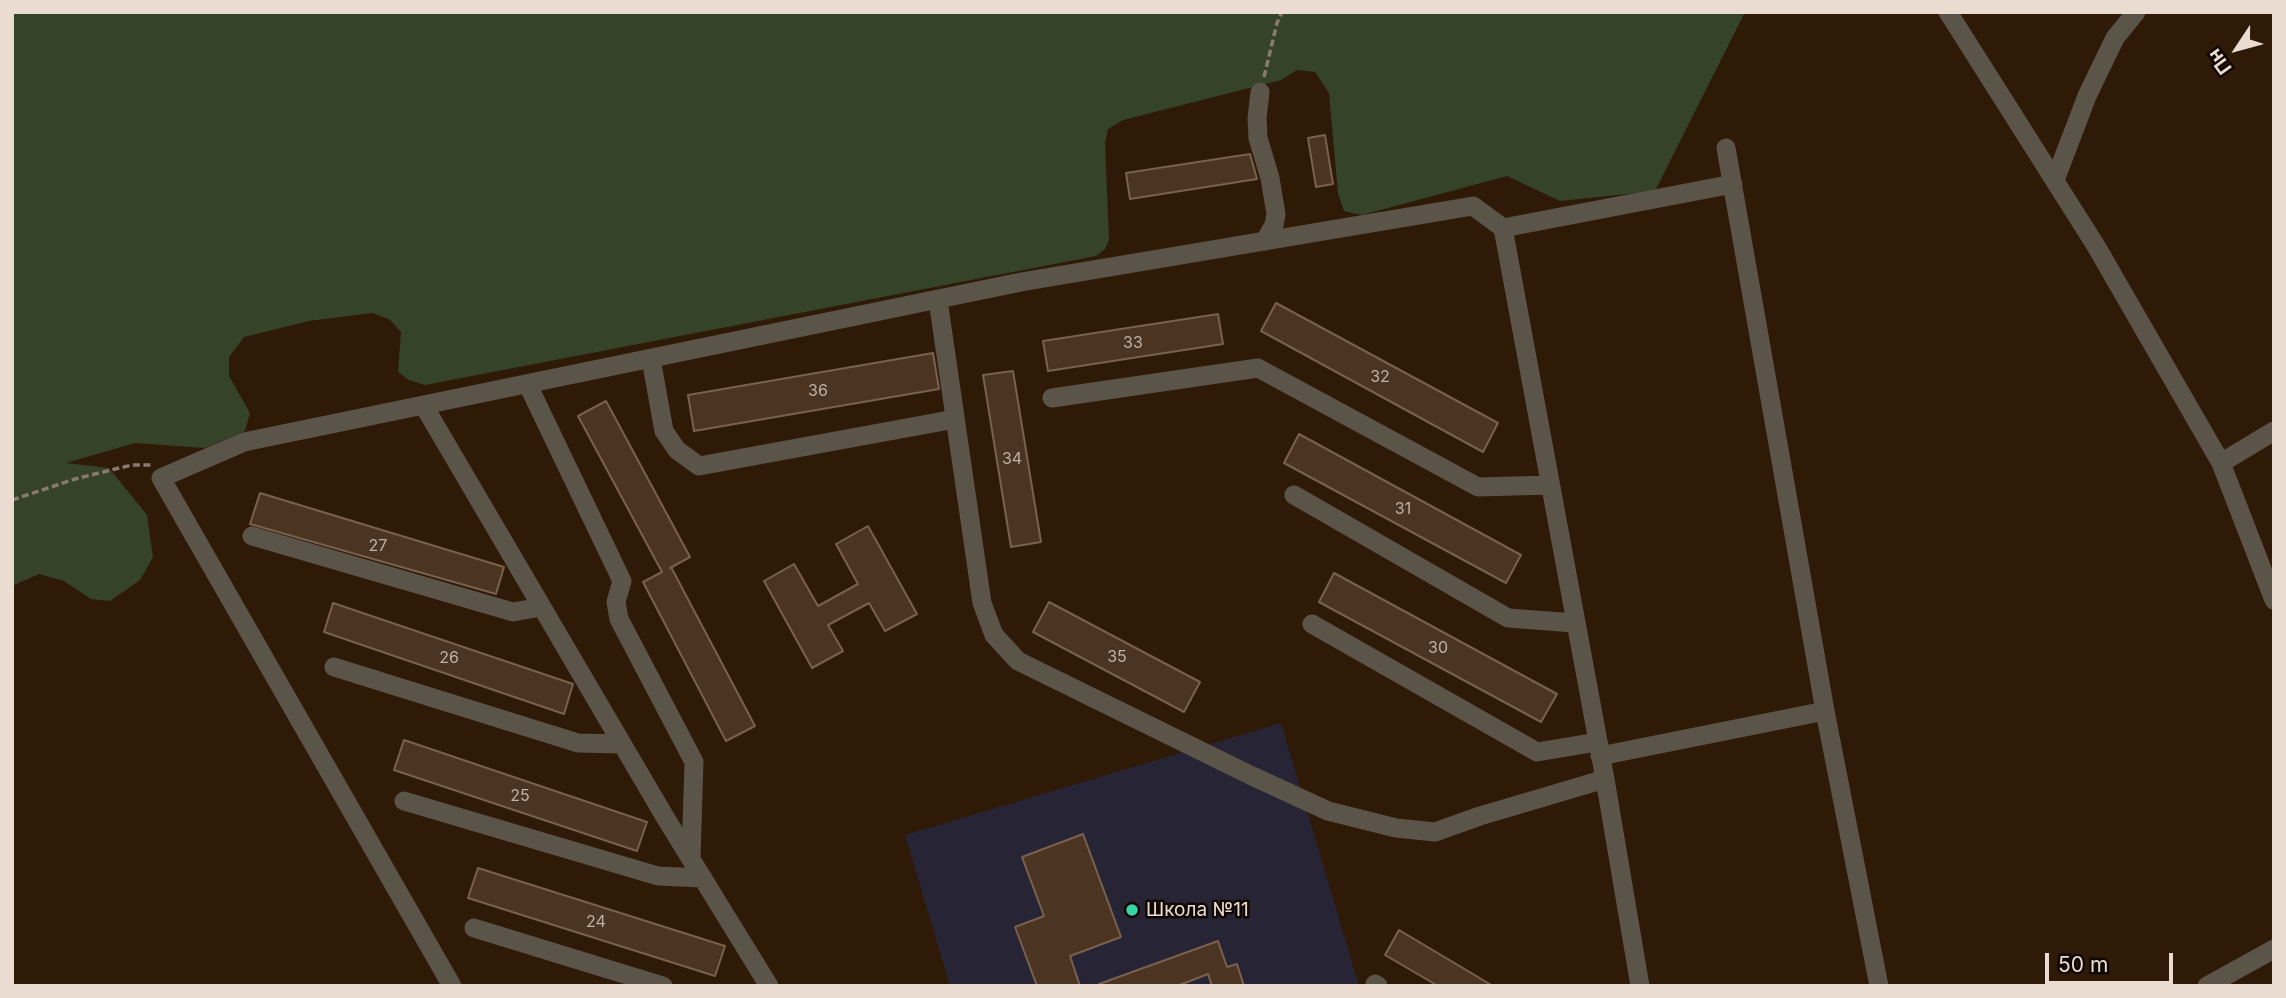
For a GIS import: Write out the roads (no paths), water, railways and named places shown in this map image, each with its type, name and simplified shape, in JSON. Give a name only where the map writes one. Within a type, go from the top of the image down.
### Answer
[{"type":"street","points":[[1948,12],[2096,246],[2221,463],[2274,600]]},
{"type":"street","points":[[2055,180],[2087,96],[2115,38],[2136,12]]},
{"type":"street","points":[[1260,92],[1258,138],[1270,178],[1276,214],[1274,225],[1265,241]]},
{"type":"street","points":[[1726,148],[1825,711],[1879,986]]},
{"type":"street","points":[[1503,228],[1733,184]]},
{"type":"street","points":[[452,986],[161,478],[244,442],[1021,282],[1473,206],[1503,228],[1605,779],[1640,986]]},
{"type":"street","points":[[938,300],[982,603],[994,635],[1018,661],[1328,811],[1396,828],[1435,832],[1605,779]]},
{"type":"street","points":[[651,359],[664,431],[677,450],[699,466],[955,419]]},
{"type":"street","points":[[1052,398],[1258,368],[1478,487],[1550,485]]},
{"type":"street","points":[[528,385],[622,581],[616,602],[619,619],[694,762],[691,860]]},
{"type":"street","points":[[424,407],[691,860],[769,986]]},
{"type":"street","points":[[2221,463],[2274,431]]},
{"type":"street","points":[[1294,495],[1508,618],[1575,623]]},
{"type":"street","points":[[252,536],[513,612],[541,607]]},
{"type":"street","points":[[1312,624],[1537,752],[1598,749],[1825,711]]},
{"type":"street","points":[[334,667],[578,743],[622,744]]},
{"type":"street","points":[[404,802],[658,876],[703,878]]},
{"type":"street","points":[[474,928],[663,986]]},
{"type":"street","points":[[2207,986],[2274,949]]},
{"type":"place","name":"Школа №11","points":[[1132,910]]}]
